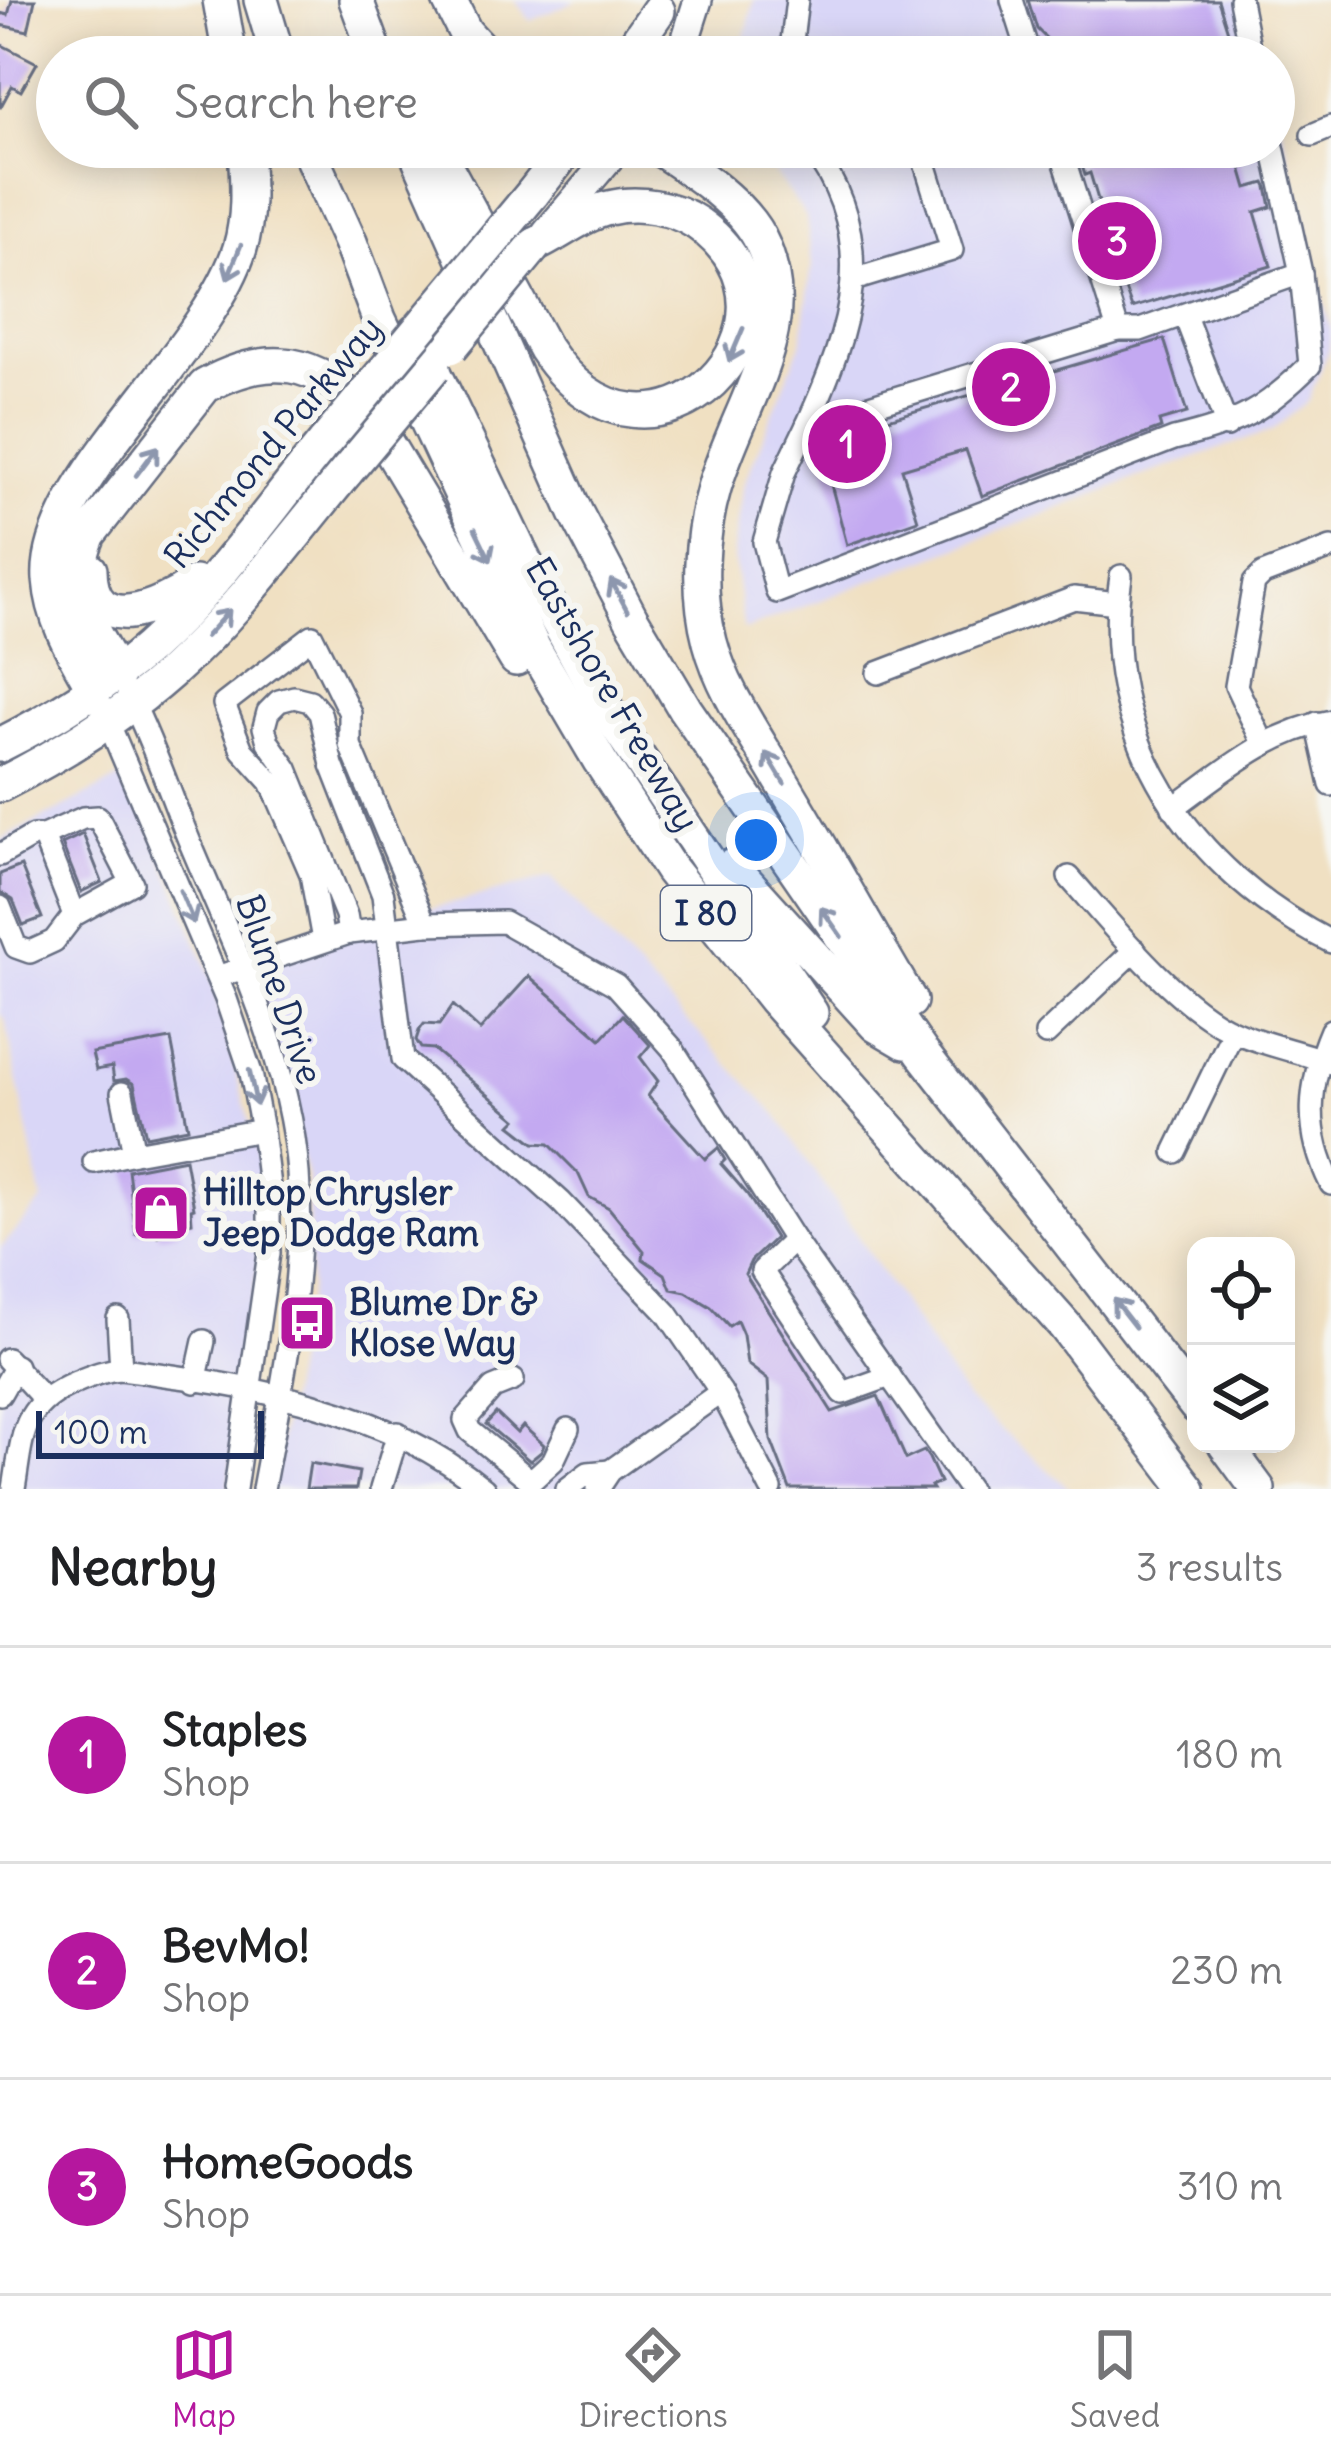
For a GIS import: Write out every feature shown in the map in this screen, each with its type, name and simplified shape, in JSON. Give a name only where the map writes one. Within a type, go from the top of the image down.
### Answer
[{"type":"highway","points":[[220,0],[226,36]]},
{"type":"highway","points":[[261,0],[272,36]]},
{"type":"highway","points":[[449,0],[469,36]]},
{"type":"highway","points":[[640,36],[659,6]]},
{"type":"highway","points":[[14,738],[58,696],[61,629],[50,576],[56,535],[83,485],[207,318],[230,274],[247,217],[246,168]]},
{"type":"highway","name":"Eastshore Freeway","points":[[317,168],[379,320],[534,649],[671,869],[773,998],[1065,1326],[1188,1489]]},
{"type":"highway","name":"Eastshore Freeway","points":[[422,168],[538,434],[631,618],[735,784],[924,1055],[1187,1394]]},
{"type":"highway","points":[[446,168],[545,349],[580,390],[617,409],[673,408],[705,391],[729,363],[745,324],[740,280],[731,255],[685,215],[660,208],[608,208],[535,245]]},
{"type":"highway","name":"Richmond Parkway","points":[[14,738],[148,648],[226,562],[552,168]]},
{"type":"highway","points":[[683,168],[736,209],[757,234],[777,285],[775,328],[723,460],[705,527],[701,561],[710,642],[734,700],[910,1002],[924,1055]]},
{"type":"highway","name":"Richmond Parkway","points":[[0,785],[121,712],[204,639],[535,245]]},
{"type":"highway","points":[[423,322],[560,630],[607,711],[770,954],[852,1065],[1065,1326]]},
{"type":"highway","points":[[105,681],[76,583],[78,559],[89,534],[206,386],[229,373],[285,364],[340,384],[367,411],[515,658],[600,761]]},
{"type":"highway","points":[[505,499],[619,698],[712,842],[876,1025],[924,1055]]},
{"type":"highway","points":[[103,518],[90,562],[90,582],[101,602],[118,613],[138,613],[170,601],[226,562]]},
{"type":"highway","points":[[61,629],[105,681]]},
{"type":"highway","points":[[1232,1453],[1258,1489]]},
{"type":"main road","points":[[687,36],[698,0]]},
{"type":"main road","points":[[646,36],[659,6]]},
{"type":"main road","points":[[535,245],[602,168]]},
{"type":"street","points":[[792,36],[796,0]]},
{"type":"street","points":[[1012,0],[1023,36]]},
{"type":"street","points":[[1240,0],[1248,36]]},
{"type":"street","points":[[828,168],[846,216],[853,280],[847,326],[784,473],[764,542],[777,592],[1174,440],[1227,427],[1273,402],[1310,365],[1301,273],[1278,168]]},
{"type":"street","points":[[853,280],[952,250],[927,168]]},
{"type":"street","points":[[1067,168],[1118,330]]},
{"type":"street","points":[[807,425],[1118,330],[1140,330],[1301,273]]},
{"type":"street","points":[[1185,316],[1227,427]]},
{"type":"street","points":[[1263,743],[1236,686],[1254,583],[1263,574],[1331,548]]},
{"type":"street","points":[[1121,576],[1117,656],[1123,695],[1135,733],[1173,808],[1226,871],[1291,920],[1331,942]]},
{"type":"street","points":[[878,673],[1074,598],[1117,603]]},
{"type":"street","points":[[323,940],[310,874],[271,782],[242,750],[224,704],[312,636],[350,712],[350,745],[425,924]]},
{"type":"street","name":"Blume Drive","points":[[105,681],[242,967],[277,1063],[299,1186],[300,1254],[263,1489]]},
{"type":"street","points":[[349,933],[346,914],[286,769],[263,727],[268,712],[279,701],[294,697],[310,701],[320,713],[332,765],[383,895],[403,1059],[586,1226],[667,1313],[722,1392],[771,1489]]},
{"type":"street","name":"Blume Drive","points":[[121,712],[161,845],[251,1072],[262,1130],[269,1253],[235,1489]]},
{"type":"street","points":[[1173,808],[1263,743],[1324,722],[1331,784]]},
{"type":"street","points":[[0,855],[33,836],[98,817],[132,884],[74,915],[54,941],[22,952],[0,908]]},
{"type":"street","points":[[43,836],[74,915]]},
{"type":"street","points":[[121,864],[161,845]]},
{"type":"street","points":[[1069,878],[1135,950],[1208,1018],[1325,1061]]},
{"type":"street","points":[[217,977],[349,933],[503,922],[616,985],[672,1048],[794,1240],[969,1489]]},
{"type":"street","points":[[1046,1034],[1135,950]]},
{"type":"street","points":[[1331,1030],[1311,1094],[1318,1157],[1331,1184]]},
{"type":"street","points":[[1174,1152],[1233,1031]]},
{"type":"street","points":[[122,1093],[134,1153]]},
{"type":"street","points":[[94,1162],[262,1130]]},
{"type":"street","points":[[794,1240],[763,1271],[843,1393],[890,1376]]},
{"type":"street","points":[[118,1319],[121,1369]]},
{"type":"street","points":[[195,1382],[204,1341]]},
{"type":"street","points":[[0,1394],[11,1363],[43,1398]]},
{"type":"street","points":[[11,1474],[29,1418],[43,1398],[104,1370],[121,1369],[279,1397],[398,1433],[452,1462],[484,1489]]},
{"type":"street","points":[[513,1380],[493,1388],[466,1420],[470,1431],[531,1481],[553,1461],[568,1429]]},
{"type":"street","points":[[567,1489],[588,1473],[604,1480],[722,1392]]},
{"type":"street","points":[[382,1489],[398,1433]]},
{"type":"shaded area","points":[[515,0],[577,0],[530,21]]},
{"type":"shaded area","points":[[754,0],[1247,0],[1258,36],[745,36]]},
{"type":"shaded area","points":[[771,168],[1291,168],[1331,331],[1329,350],[1308,401],[1273,430],[744,630],[733,552],[743,486],[801,344],[812,265],[806,216]]},
{"type":"shaded area","points":[[128,774],[212,979],[260,1164],[263,1225],[228,1489],[0,1489],[0,1248],[42,1201],[0,1013],[0,840]]},
{"type":"shaded area","points":[[551,877],[776,1114],[967,1400],[1070,1489],[270,1489],[310,1287],[308,1178],[243,950]]},
{"type":"building","points":[[12,0],[35,0],[28,31],[0,25],[0,13],[8,15]]},
{"type":"building","points":[[1028,0],[1218,0],[1229,36],[1044,36]]},
{"type":"building","points":[[0,44],[36,65],[21,91],[12,86],[0,108]]},
{"type":"building","points":[[1083,168],[1241,168],[1247,188],[1265,183],[1267,187],[1271,207],[1255,212],[1271,266],[1132,308],[1095,208],[1100,206],[1090,173],[1085,175]]},
{"type":"building","points":[[1164,339],[1187,413],[1159,421],[1161,428],[982,496],[966,450],[902,469],[918,520],[847,545],[819,439]]},
{"type":"building","points":[[83,834],[102,882],[81,892],[62,844]]},
{"type":"building","points":[[21,866],[42,918],[23,925],[13,900],[0,892],[0,874]]},
{"type":"building","points":[[529,976],[601,1039],[623,1015],[650,1045],[640,1057],[658,1081],[648,1096],[705,1159],[718,1148],[725,1160],[721,1164],[775,1238],[751,1261],[745,1274],[832,1412],[878,1396],[906,1459],[924,1451],[929,1458],[940,1482],[933,1489],[790,1489],[771,1440],[768,1380],[747,1364],[737,1321],[729,1326],[711,1307],[671,1289],[665,1274],[643,1259],[644,1251],[609,1208],[589,1197],[578,1173],[549,1144],[534,1143],[511,1125],[517,1119],[416,1040],[424,1024],[439,1025],[453,1005],[480,1030]]},
{"type":"building","points":[[171,1039],[188,1128],[146,1136],[134,1084],[126,1079],[114,1081],[112,1067],[96,1070],[92,1053]]},
{"type":"building","points":[[185,1159],[192,1222],[180,1225],[180,1231],[158,1236],[157,1229],[136,1234],[128,1170]]},
{"type":"building","points":[[496,1413],[517,1433],[523,1426],[544,1445],[541,1452],[530,1461],[486,1424]]},
{"type":"building","points":[[310,1463],[359,1472],[356,1489],[306,1489]]},
{"type":"place","name":"HomeGoods","points":[[1117,241]]},
{"type":"place","name":"BevMo!","points":[[1011,387]]},
{"type":"place","name":"Staples","points":[[847,444]]},
{"type":"place","name":"Hilltop Chrysler Jeep Dodge Ram","points":[[161,1213]]},
{"type":"place","name":"Blume Dr & Klose Way","points":[[307,1323]]}]
